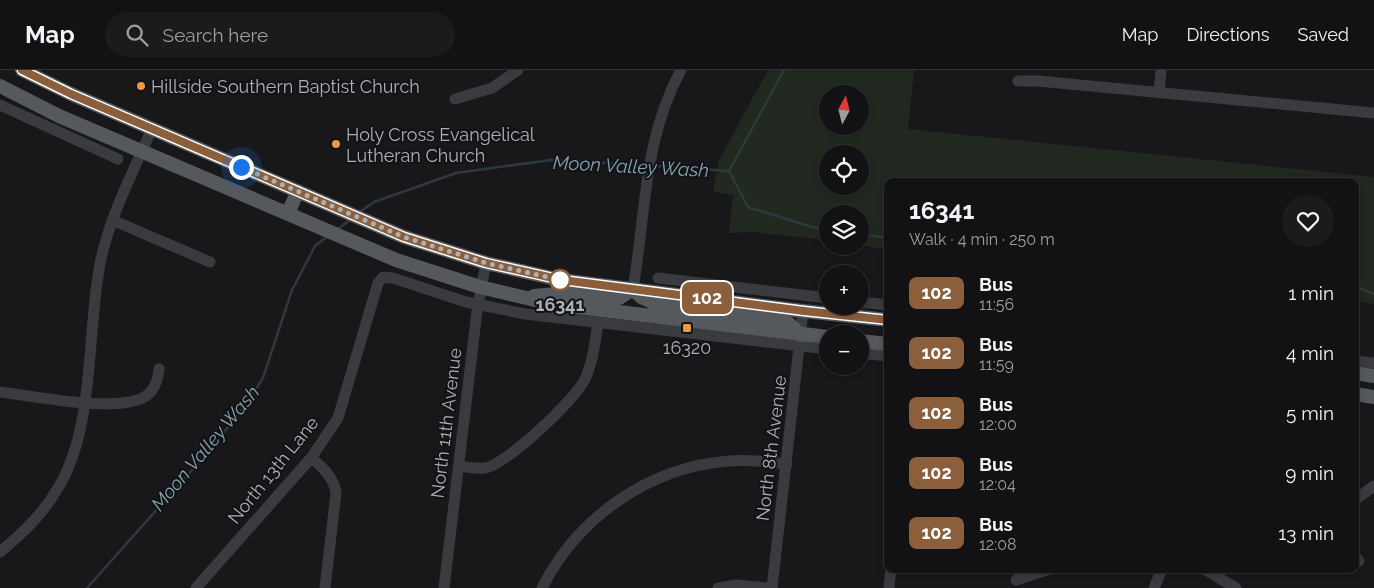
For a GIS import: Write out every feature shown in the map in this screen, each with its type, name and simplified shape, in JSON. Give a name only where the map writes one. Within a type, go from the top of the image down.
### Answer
[{"type":"main road","points":[[22,70],[71,94],[404,237],[486,263],[543,277],[634,289],[707,291],[804,311],[884,320]]},
{"type":"main road","points":[[0,86],[59,116],[396,260],[480,287],[552,304],[800,340],[819,339]]},
{"type":"main road","points":[[288,213],[298,191]]},
{"type":"main road","points":[[521,297],[556,294],[619,298],[634,289]]},
{"type":"main road","points":[[634,289],[641,297],[657,304],[788,323],[800,340]]},
{"type":"main road","points":[[869,342],[884,344]]},
{"type":"main road","points":[[1359,374],[1374,376]]},
{"type":"main road","points":[[1359,394],[1374,396]]},
{"type":"street","points":[[455,100],[492,88],[518,70]]},
{"type":"street","points":[[634,289],[653,141],[661,113],[681,70]]},
{"type":"street","points":[[1159,92],[1161,70]]},
{"type":"street","points":[[1018,81],[1038,81],[1374,113]]},
{"type":"street","points":[[0,105],[118,159]]},
{"type":"street","points":[[0,552],[33,522],[59,486],[77,445],[84,402],[99,271],[112,220],[152,128]]},
{"type":"street","points":[[91,147],[98,132]]},
{"type":"street","points":[[112,220],[210,262]]},
{"type":"street","name":"North 11th Avenue","points":[[444,588],[480,287],[486,263]]},
{"type":"street","name":"North 13th Lane","points":[[196,588],[311,458],[338,418],[378,283],[383,277],[478,304]]},
{"type":"street","points":[[658,278],[707,291],[819,297]]},
{"type":"street","points":[[869,303],[884,305]]},
{"type":"street","points":[[478,304],[525,314],[598,323],[800,340],[819,347]]},
{"type":"street","name":"North 8th Avenue","points":[[772,588],[804,311]]},
{"type":"street","points":[[459,466],[486,468],[495,464],[568,404],[584,380],[592,357],[598,323]]},
{"type":"street","points":[[869,354],[884,356]]},
{"type":"street","points":[[1359,361],[1374,363]]},
{"type":"street","points":[[0,392],[84,402],[113,404],[131,402],[147,395],[157,382],[159,369]]},
{"type":"street","points":[[311,458],[325,470],[335,485],[336,493],[326,588]]},
{"type":"street","points":[[542,588],[561,554],[578,535],[600,514],[646,483],[676,470],[729,461],[751,460],[787,464]]},
{"type":"street","points":[[1359,497],[1374,486]]},
{"type":"street","points":[[889,588],[891,573]]},
{"type":"street","points":[[1016,580],[1038,573]]},
{"type":"street","points":[[1154,588],[1160,573]]},
{"type":"street","points":[[1211,573],[1236,588]]},
{"type":"street","points":[[718,588],[737,585],[768,588]]},
{"type":"shaded area","points":[[768,70],[914,70],[908,129],[1374,177],[1374,304],[1359,302],[1359,178],[884,178],[884,249],[869,247],[869,205],[819,205],[819,239],[751,232],[729,233],[733,195],[713,192],[719,160]]},
{"type":"waterway","name":"Moon Valley Wash","points":[[654,166],[729,171],[784,70]]},
{"type":"waterway","name":"Moon Valley Wash","points":[[358,213],[374,202],[456,173],[551,160],[646,165]]},
{"type":"waterway","points":[[729,171],[748,207],[819,228]]},
{"type":"waterway","name":"Moon Valley Wash","points":[[336,230],[350,220]]},
{"type":"waterway","points":[[869,235],[884,237]]},
{"type":"waterway","name":"Moon Valley Wash","points":[[87,588],[209,451],[245,406],[263,378],[292,290],[315,246],[328,236]]},
{"type":"waterway","points":[[1359,288],[1374,294]]},
{"type":"bus line","name":"102","points":[[22,70],[71,94],[404,237],[486,263],[562,280],[884,320]]},
{"type":"place","name":"Hillside Southern Baptist Church","points":[[141,86]]},
{"type":"place","name":"Holy Cross Evangelical Lutheran Church","points":[[336,144]]},
{"type":"place","name":"16341","points":[[560,280]]},
{"type":"place","name":"16320","points":[[687,328]]},
{"type":"route","points":[[241,167],[404,237],[486,263],[560,280]]}]
